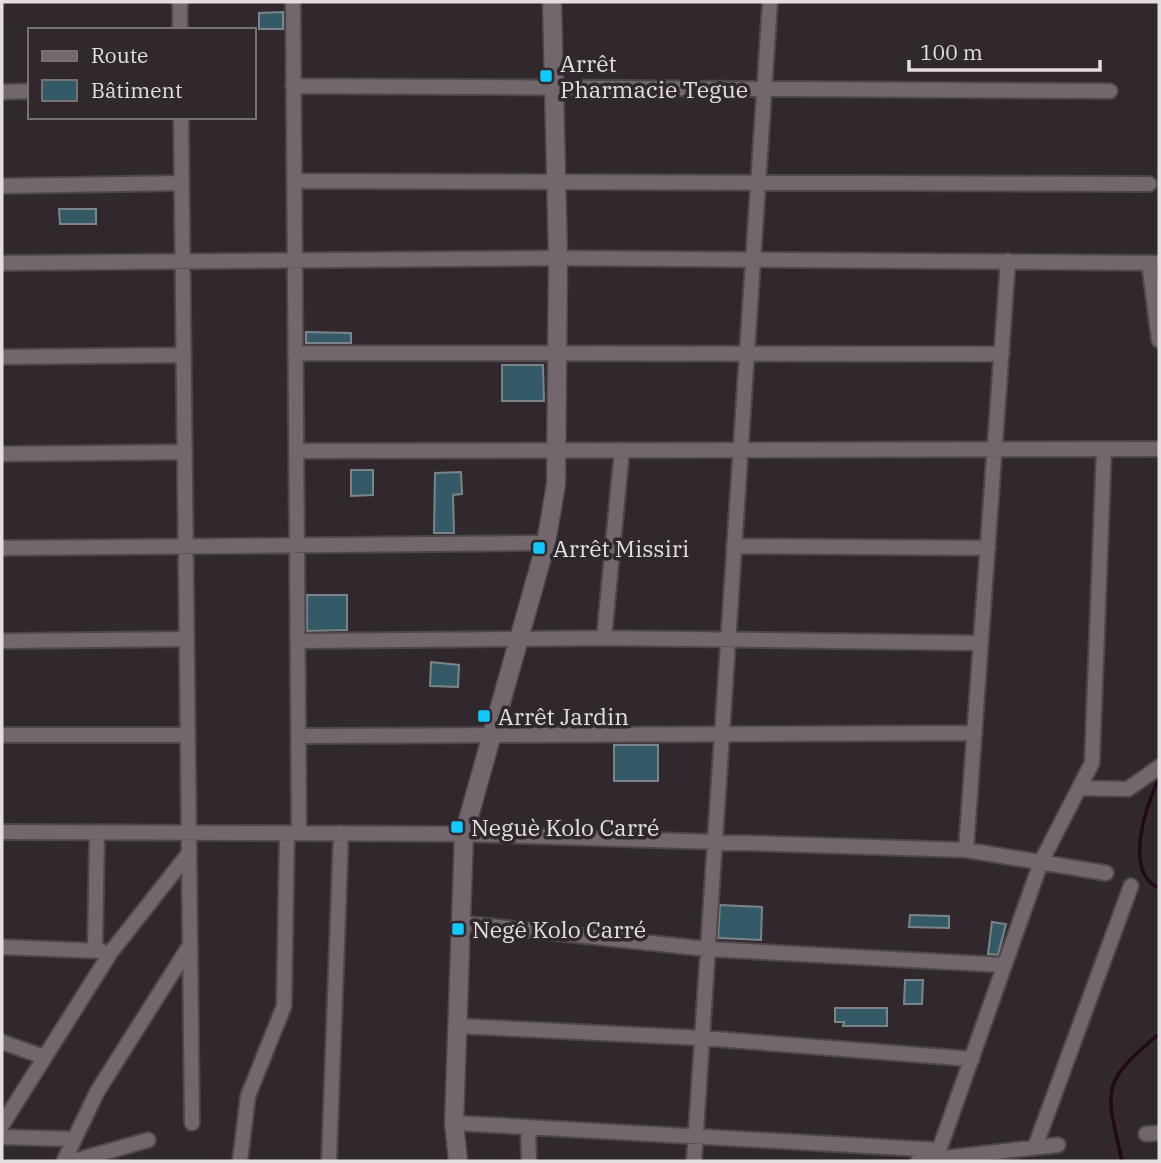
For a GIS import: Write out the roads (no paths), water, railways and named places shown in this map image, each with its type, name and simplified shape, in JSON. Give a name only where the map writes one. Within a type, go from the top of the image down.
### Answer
[{"type":"street","points":[[180,2],[180,28]]},
{"type":"street","points":[[240,1161],[248,1096],[284,1006],[299,736],[293,2]]},
{"type":"street","points":[[458,1161],[454,1123],[464,834],[546,543],[556,484],[558,258],[552,2]]},
{"type":"street","points":[[694,1161],[770,2]]},
{"type":"street","points":[[293,86],[1110,91]]},
{"type":"street","points":[[2,92],[28,91]]},
{"type":"street","points":[[181,119],[192,1124]]},
{"type":"street","points":[[294,181],[1149,184]]},
{"type":"street","points":[[2,186],[182,183]]},
{"type":"street","points":[[2,263],[558,258],[1154,263],[1159,340]]},
{"type":"street","points":[[966,850],[1008,261]]},
{"type":"street","points":[[295,353],[1002,354]]},
{"type":"street","points":[[2,357],[184,355]]},
{"type":"street","points":[[920,1161],[938,1154],[1041,862],[1092,763],[1104,449]]},
{"type":"street","points":[[296,451],[1159,449]]},
{"type":"street","points":[[604,638],[622,450]]},
{"type":"street","points":[[2,454],[185,452]]},
{"type":"street","points":[[2,548],[546,543]]},
{"type":"street","points":[[734,546],[988,548]]},
{"type":"street","points":[[298,640],[604,638],[981,643]]},
{"type":"street","points":[[2,641],[187,639]]},
{"type":"street","points":[[299,736],[975,733]]},
{"type":"street","points":[[2,735],[188,735]]},
{"type":"street","points":[[1079,788],[1128,789],[1159,767]]},
{"type":"street","points":[[2,832],[464,834],[966,850],[1106,873]]},
{"type":"street","points":[[95,950],[97,832]]},
{"type":"street","points":[[330,1161],[341,833]]},
{"type":"street","points":[[2,1125],[111,951],[189,853]]},
{"type":"street","points":[[1035,1147],[1131,886]]},
{"type":"street","points":[[460,923],[708,949],[1005,965]]},
{"type":"street","points":[[64,1161],[97,1092],[191,944]]},
{"type":"street","points":[[2,947],[111,951]]},
{"type":"street","points":[[457,1026],[702,1038],[972,1059]]},
{"type":"street","points":[[2,1042],[44,1057]]},
{"type":"street","points":[[454,1123],[696,1136],[984,1157],[1058,1144]]},
{"type":"street","points":[[528,1127],[528,1161]]},
{"type":"street","points":[[2,1137],[74,1139]]},
{"type":"street","points":[[74,1161],[148,1140]]},
{"type":"waterway","points":[[1159,779],[1148,805],[1140,853],[1142,868],[1148,880],[1159,888]]},
{"type":"waterway","points":[[1122,1161],[1113,1118],[1112,1089],[1126,1065],[1159,1034]]},
{"type":"place","name":"Arrêt Pharmacie Tegue","points":[[546,76]]},
{"type":"place","name":"Arrêt Missiri","points":[[539,548]]},
{"type":"place","name":"Arrêt Jardin","points":[[484,716]]},
{"type":"place","name":"Neguè Kolo Carré","points":[[457,827]]},
{"type":"place","name":"Negê Kolo Carré","points":[[458,929]]}]
